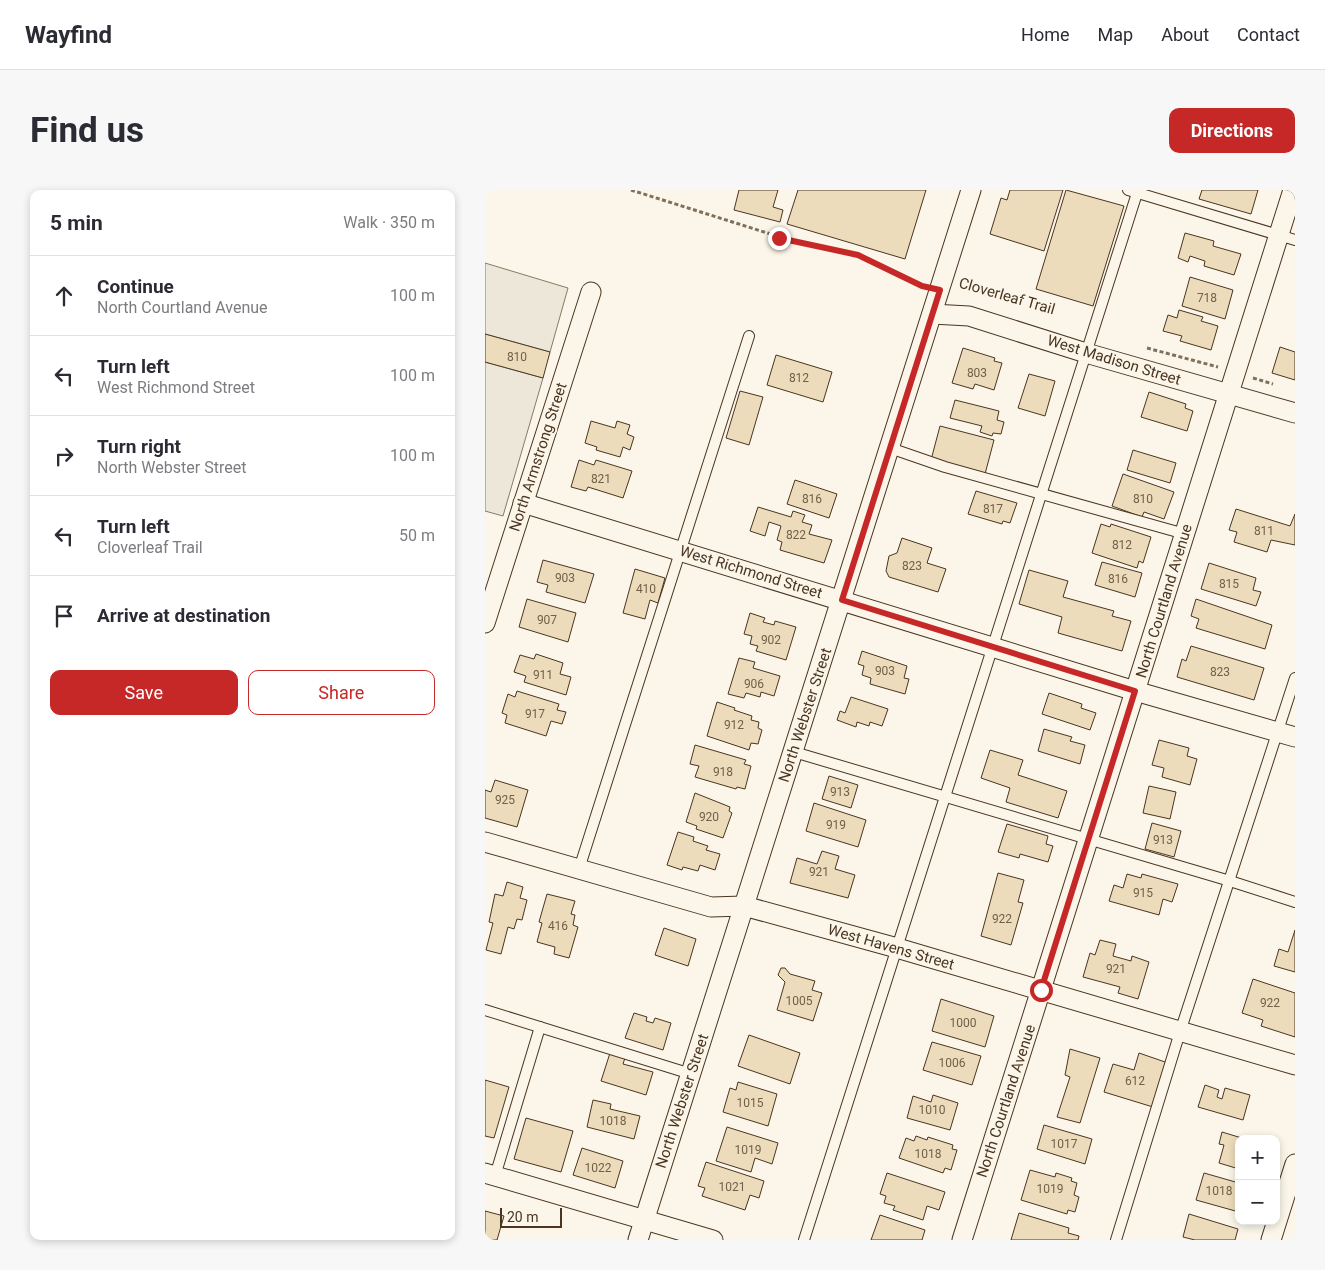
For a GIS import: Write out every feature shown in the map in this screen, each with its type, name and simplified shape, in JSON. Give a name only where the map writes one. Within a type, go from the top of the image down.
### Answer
[{"type":"street","name":"North Webster Street","points":[[638,1240],[971,190]]},
{"type":"street","name":"North Courtland Avenue","points":[[962,1240],[1087,839],[1236,372],[1287,237],[1293,190]]},
{"type":"street","name":"North Armstrong Street","points":[[485,623],[591,292]]},
{"type":"street","name":"West Madison Street","points":[[932,314],[969,316],[1086,353],[1295,413]]},
{"type":"street","name":"West Richmond Street","points":[[523,503],[1135,691],[1286,734]]},
{"type":"street","name":"West Havens Street","points":[[485,842],[711,907],[744,906],[897,948],[1295,1065]]},
{"type":"street","points":[[1271,1240],[1295,1164]]},
{"type":"street","points":[[490,1175],[713,1240]]},
{"type":"lane","points":[[804,1240],[1086,353],[1134,191],[1287,237]]},
{"type":"lane","points":[[579,869],[749,336]]},
{"type":"lane","points":[[890,448],[1041,494],[1185,534]]},
{"type":"lane","points":[[1116,1240],[1180,1032],[1230,881],[1286,734],[1295,678]]},
{"type":"lane","points":[[794,752],[1295,902]]},
{"type":"lane","points":[[485,1010],[691,1074]]},
{"type":"lane","points":[[490,1175],[540,1027]]},
{"type":"path","name":"Cloverleaf Trail","points":[[631,190],[779,238],[858,255],[922,286],[940,290]]},
{"type":"path","points":[[1139,345],[1279,386]]},
{"type":"shaded area","points":[[485,263],[568,288],[550,352],[485,334]]},
{"type":"shaded area","points":[[485,362],[543,378],[503,516],[485,511]]},
{"type":"building","points":[[739,190],[778,190],[773,207],[783,210],[780,222],[734,210]]},
{"type":"building","points":[[798,190],[926,190],[905,259],[787,224]]},
{"type":"building","points":[[1010,190],[1063,190],[1044,251],[990,234],[1001,198],[1007,200]]},
{"type":"building","points":[[1066,190],[1124,206],[1093,306],[1036,289]]},
{"type":"building","points":[[1202,190],[1258,190],[1251,214],[1199,199]]},
{"type":"building","points":[[1185,233],[1214,241],[1213,246],[1241,254],[1234,275],[1204,266],[1205,261],[1190,256],[1188,262],[1178,258]]},
{"type":"building","points":[[1190,277],[1233,290],[1225,319],[1182,306]]},
{"type":"building","points":[[1179,310],[1203,317],[1201,321],[1218,326],[1211,350],[1180,341],[1182,336],[1163,331],[1168,315],[1177,318]]},
{"type":"building","points":[[485,334],[550,352],[543,378],[485,362]]},
{"type":"building","points":[[1280,347],[1295,352],[1295,380],[1272,373]]},
{"type":"building","points":[[963,348],[995,358],[994,361],[1002,363],[994,390],[975,384],[973,389],[952,383]]},
{"type":"building","points":[[776,355],[832,372],[823,402],[767,385]]},
{"type":"building","points":[[1029,374],[1055,381],[1045,416],[1018,408]]},
{"type":"building","points":[[740,391],[763,397],[749,445],[726,438]]},
{"type":"building","points":[[1149,392],[1186,404],[1185,408],[1193,411],[1187,431],[1141,417]]},
{"type":"building","points":[[955,400],[999,411],[997,420],[1004,422],[1001,434],[993,433],[992,436],[980,432],[982,426],[950,418]]},
{"type":"building","points":[[591,421],[615,428],[617,421],[630,425],[627,434],[634,437],[630,450],[623,447],[620,457],[596,450],[597,447],[585,443]]},
{"type":"building","points":[[940,426],[994,440],[985,474],[931,460]]},
{"type":"building","points":[[1133,450],[1176,463],[1170,483],[1127,470]]},
{"type":"building","points":[[579,460],[594,465],[596,460],[632,471],[623,498],[588,487],[586,491],[571,487]]},
{"type":"building","points":[[1123,474],[1174,492],[1164,519],[1144,512],[1142,517],[1112,506]]},
{"type":"building","points":[[795,480],[837,494],[829,518],[787,504]]},
{"type":"building","points":[[976,491],[1017,503],[1010,523],[1003,521],[1002,524],[968,514]]},
{"type":"building","points":[[758,507],[791,517],[793,511],[805,515],[802,522],[812,525],[809,534],[832,540],[824,563],[780,550],[782,542],[777,540],[781,526],[769,522],[765,536],[750,531]]},
{"type":"building","points":[[1236,509],[1290,526],[1295,514],[1295,545],[1271,540],[1267,552],[1234,542],[1237,532],[1229,530]]},
{"type":"building","points":[[1101,524],[1110,527],[1111,524],[1151,537],[1143,563],[1139,561],[1137,568],[1092,553]]},
{"type":"building","points":[[902,538],[932,548],[927,563],[946,569],[938,592],[889,577],[886,571],[889,556],[897,553]]},
{"type":"building","points":[[543,560],[594,574],[585,603],[546,592],[548,585],[537,582]]},
{"type":"building","points":[[1102,562],[1142,573],[1135,597],[1095,585]]},
{"type":"building","points":[[1209,563],[1256,578],[1253,590],[1261,592],[1256,606],[1201,589]]},
{"type":"building","points":[[635,569],[665,578],[658,603],[650,600],[645,619],[623,613]]},
{"type":"building","points":[[1029,570],[1068,581],[1063,597],[1114,611],[1112,616],[1131,621],[1122,651],[1058,633],[1062,617],[1019,604]]},
{"type":"building","points":[[527,599],[576,613],[568,642],[519,627]]},
{"type":"building","points":[[1196,599],[1272,625],[1265,649],[1196,628],[1199,619],[1191,616]]},
{"type":"building","points":[[750,613],[765,618],[763,622],[774,625],[775,621],[796,627],[786,660],[756,651],[758,646],[750,644],[752,636],[744,634]]},
{"type":"building","points":[[1191,646],[1264,668],[1254,700],[1177,677],[1182,659],[1186,661]]},
{"type":"building","points":[[862,651],[907,666],[904,678],[909,679],[905,694],[870,684],[871,678],[862,675],[864,666],[858,664]]},
{"type":"building","points":[[536,654],[563,663],[560,674],[571,677],[566,695],[524,682],[526,676],[514,672],[520,655],[534,659]]},
{"type":"building","points":[[739,658],[755,662],[753,668],[780,676],[774,696],[761,692],[760,697],[746,693],[744,698],[728,694]]},
{"type":"building","points":[[517,691],[559,704],[557,710],[566,712],[562,724],[551,721],[546,736],[505,723],[507,715],[502,713],[508,694],[515,697]]},
{"type":"building","points":[[1049,693],[1082,704],[1081,708],[1096,713],[1090,730],[1042,714]]},
{"type":"building","points":[[851,697],[888,709],[882,726],[870,722],[869,726],[857,722],[856,727],[837,720],[840,711],[845,713]]},
{"type":"building","points":[[717,702],[752,716],[751,720],[759,722],[758,728],[762,730],[758,744],[751,743],[749,750],[707,736]]},
{"type":"building","points":[[1044,729],[1072,737],[1070,741],[1085,745],[1080,764],[1038,751]]},
{"type":"building","points":[[1159,740],[1189,748],[1187,756],[1197,759],[1190,785],[1162,777],[1164,768],[1152,765]]},
{"type":"building","points":[[695,745],[746,760],[744,764],[751,766],[745,789],[737,787],[736,789],[695,777],[699,766],[690,764]]},
{"type":"building","points":[[990,750],[1023,760],[1018,775],[1067,791],[1058,818],[1006,802],[1010,788],[981,778]]},
{"type":"building","points":[[829,776],[858,785],[851,808],[822,799]]},
{"type":"building","points":[[495,780],[528,790],[517,827],[485,818],[485,790],[491,792]]},
{"type":"building","points":[[1149,786],[1176,792],[1170,819],[1143,813]]},
{"type":"building","points":[[695,793],[730,807],[729,811],[732,813],[723,838],[696,829],[697,826],[686,822]]},
{"type":"building","points":[[814,803],[866,820],[858,847],[806,831]]},
{"type":"building","points":[[1152,823],[1181,831],[1174,857],[1145,849]]},
{"type":"building","points":[[1007,824],[1048,836],[1046,844],[1053,846],[1048,862],[1020,854],[1019,858],[998,852]]},
{"type":"building","points":[[678,832],[694,837],[693,841],[708,846],[706,850],[720,854],[715,870],[700,865],[698,871],[683,867],[682,870],[667,865]]},
{"type":"building","points":[[822,851],[839,856],[835,869],[855,875],[848,898],[790,883],[797,858],[817,864]]},
{"type":"building","points":[[998,873],[1024,880],[1018,902],[1023,903],[1011,945],[981,936]]},
{"type":"building","points":[[1127,874],[1141,878],[1142,874],[1178,884],[1172,902],[1163,899],[1159,915],[1109,901],[1114,885],[1123,888]]},
{"type":"building","points":[[507,882],[523,887],[520,898],[527,900],[522,920],[517,919],[514,929],[508,927],[501,954],[486,950],[493,923],[489,922],[495,894],[503,896]]},
{"type":"building","points":[[547,894],[575,901],[571,914],[575,915],[573,925],[578,927],[569,958],[554,954],[555,947],[537,942],[542,923],[539,922]]},
{"type":"building","points":[[664,928],[696,939],[688,966],[655,955]]},
{"type":"building","points":[[1295,930],[1295,972],[1274,966],[1279,949],[1288,952]]},
{"type":"building","points":[[1100,940],[1116,944],[1113,956],[1131,961],[1132,956],[1149,962],[1138,999],[1118,993],[1120,987],[1083,977],[1090,953],[1095,955]]},
{"type":"building","points":[[781,968],[785,968],[790,974],[815,981],[812,990],[822,993],[813,1021],[777,1010],[785,982],[778,975]]},
{"type":"building","points":[[1253,979],[1295,993],[1295,1037],[1261,1026],[1263,1020],[1242,1013]]},
{"type":"building","points":[[941,999],[994,1016],[985,1047],[932,1031]]},
{"type":"building","points":[[634,1013],[647,1017],[646,1021],[653,1023],[655,1018],[671,1023],[663,1050],[625,1038]]},
{"type":"building","points":[[749,1035],[800,1053],[790,1084],[738,1066]]},
{"type":"building","points":[[932,1042],[981,1056],[972,1085],[923,1070]]},
{"type":"building","points":[[1070,1049],[1100,1058],[1080,1123],[1057,1117],[1070,1077],[1065,1075]]},
{"type":"building","points":[[610,1053],[625,1058],[623,1064],[653,1072],[646,1095],[601,1081]]},
{"type":"building","points":[[1139,1053],[1168,1063],[1153,1107],[1104,1092],[1113,1064],[1134,1070]]},
{"type":"building","points":[[485,1080],[509,1087],[494,1138],[485,1136]]},
{"type":"building","points":[[738,1082],[777,1094],[768,1126],[723,1112],[730,1088],[736,1090]]},
{"type":"building","points":[[1205,1085],[1219,1090],[1217,1097],[1222,1099],[1225,1088],[1250,1095],[1243,1120],[1198,1107]]},
{"type":"building","points":[[933,1095],[958,1103],[950,1130],[907,1118],[913,1096],[931,1102]]},
{"type":"building","points":[[593,1100],[611,1104],[610,1109],[640,1116],[634,1139],[587,1127]]},
{"type":"building","points":[[526,1118],[573,1131],[561,1172],[514,1159]]},
{"type":"building","points":[[1044,1125],[1092,1139],[1085,1164],[1037,1149]]},
{"type":"building","points":[[727,1127],[778,1143],[772,1164],[755,1158],[751,1172],[716,1161]]},
{"type":"building","points":[[1222,1132],[1235,1136],[1235,1168],[1219,1163],[1224,1145],[1219,1144]]},
{"type":"building","points":[[916,1136],[927,1140],[928,1137],[953,1145],[952,1149],[957,1150],[951,1170],[945,1168],[943,1173],[899,1158],[906,1138],[914,1141]]},
{"type":"building","points":[[582,1148],[623,1161],[615,1188],[573,1175]]},
{"type":"building","points":[[706,1162],[764,1181],[759,1198],[750,1195],[745,1210],[702,1196],[705,1188],[698,1186]]},
{"type":"building","points":[[1030,1170],[1055,1177],[1056,1173],[1072,1178],[1071,1181],[1077,1183],[1074,1195],[1079,1197],[1075,1212],[1068,1210],[1067,1214],[1021,1200]]},
{"type":"building","points":[[887,1173],[945,1192],[939,1210],[927,1206],[923,1220],[893,1210],[895,1206],[884,1203],[886,1196],[880,1194]]},
{"type":"building","points":[[1204,1173],[1235,1182],[1235,1211],[1196,1200]]},
{"type":"building","points":[[485,1211],[504,1216],[497,1240],[485,1240]]},
{"type":"building","points":[[1019,1213],[1069,1228],[1068,1233],[1079,1236],[1078,1240],[1011,1240]]},
{"type":"building","points":[[1189,1214],[1238,1229],[1235,1240],[1195,1240],[1183,1237]]},
{"type":"building","points":[[880,1215],[925,1230],[922,1240],[871,1240]]},
{"type":"route","points":[[779,238],[858,255],[922,286],[940,290],[842,600],[1135,691],[1041,990]]}]
